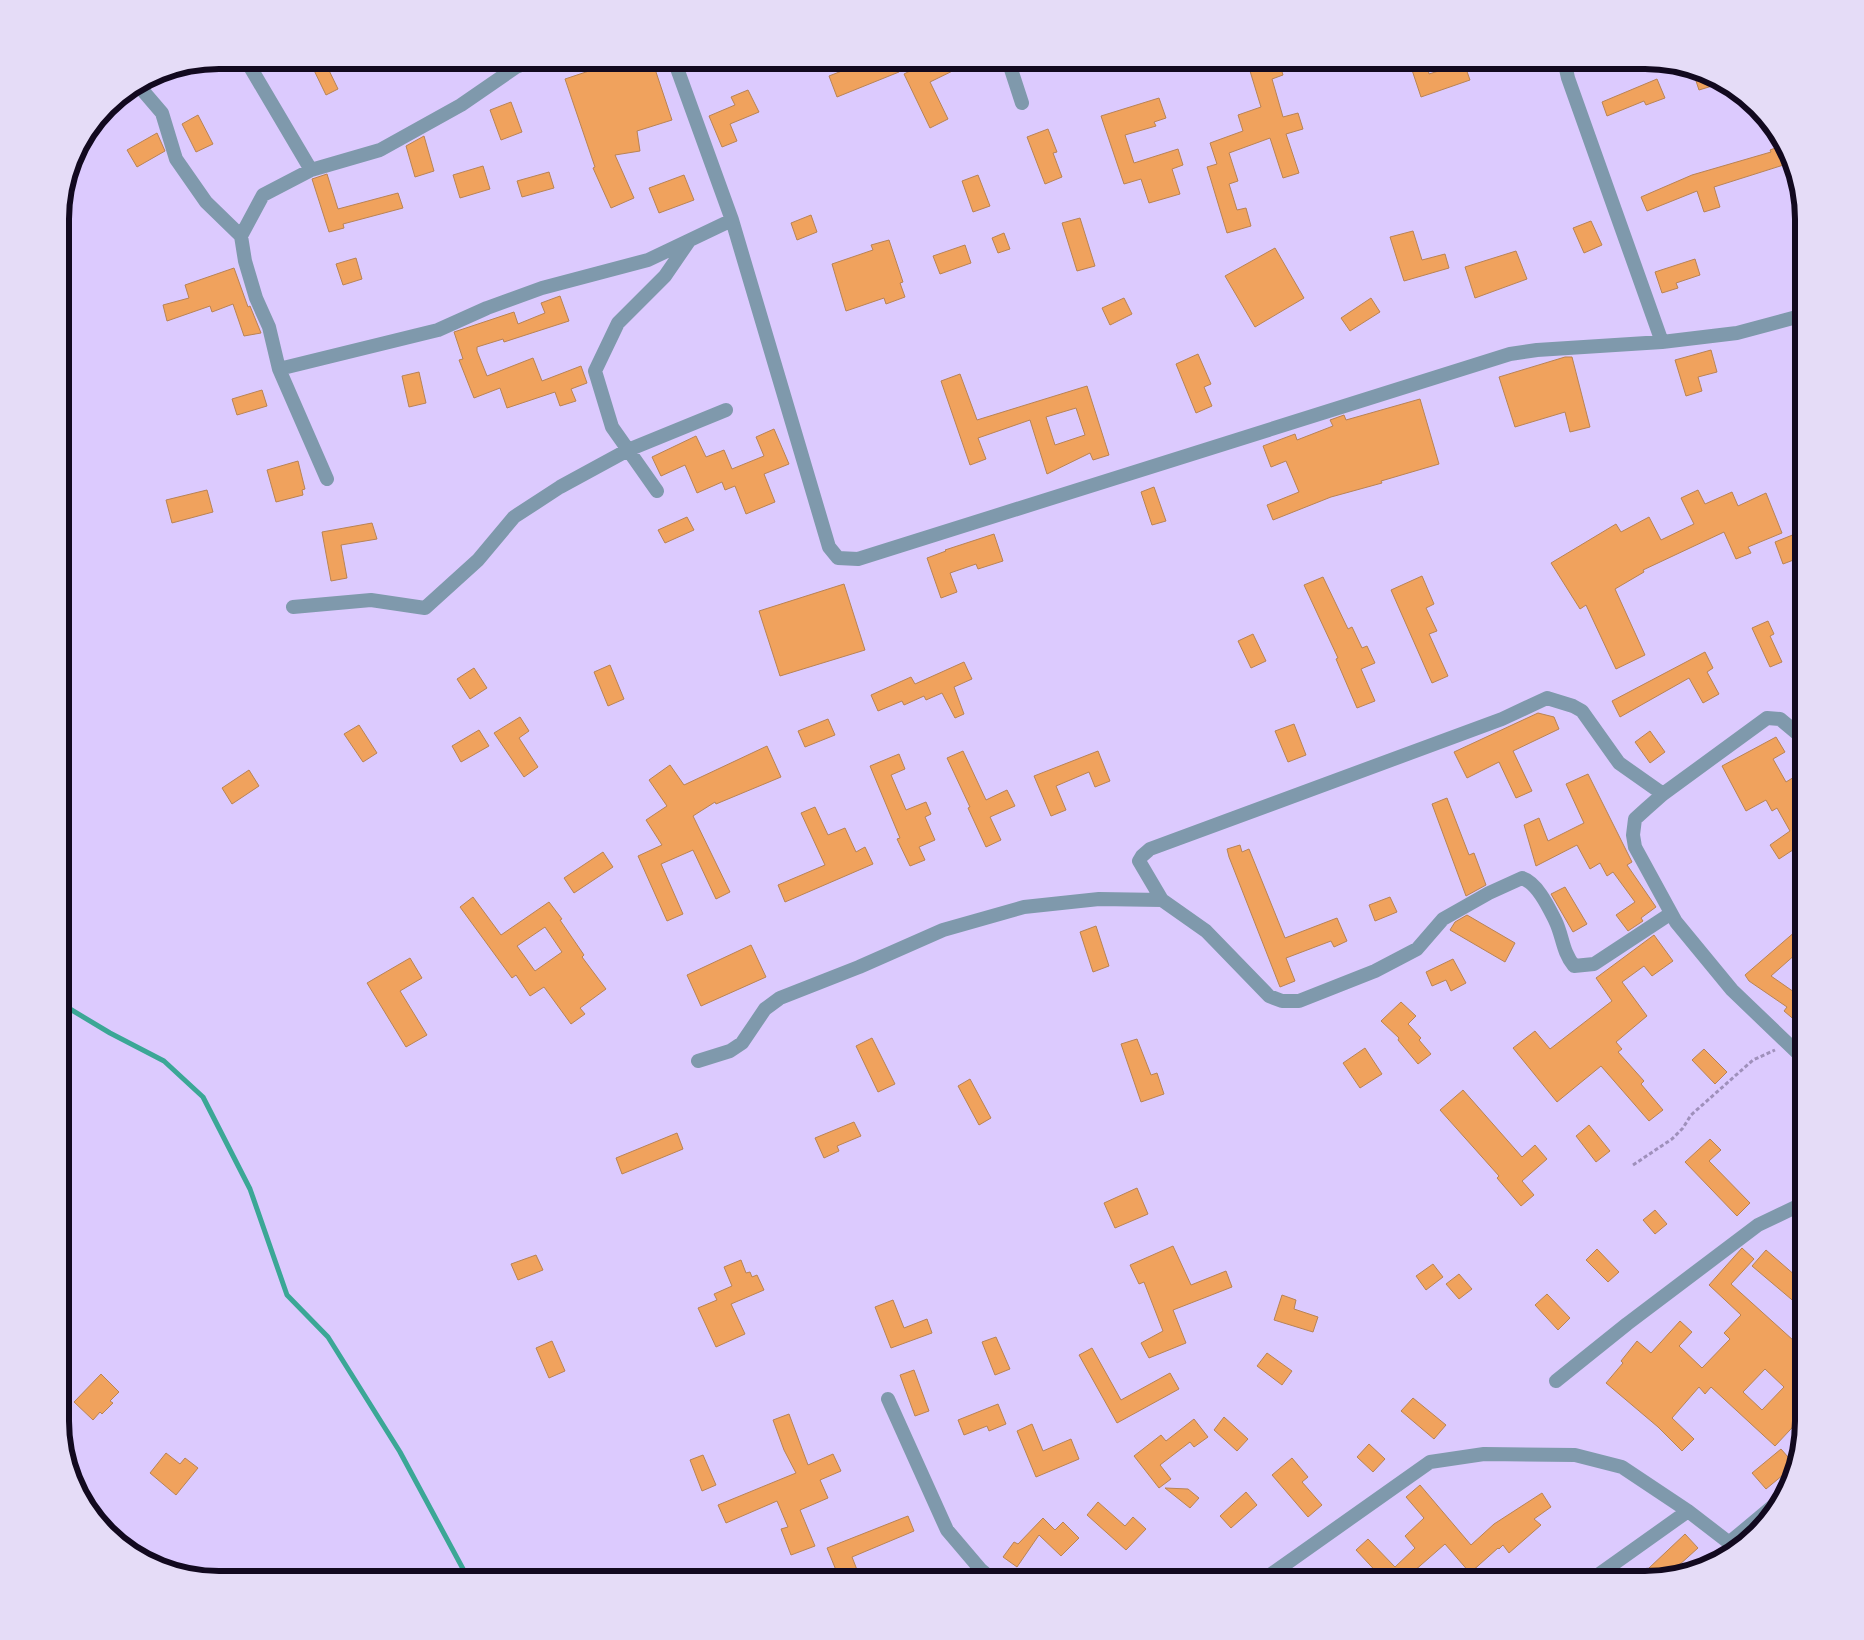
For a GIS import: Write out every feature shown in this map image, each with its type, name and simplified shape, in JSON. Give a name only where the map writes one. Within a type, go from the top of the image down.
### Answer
[{"type":"street","points":[[251,69],[311,170]]},
{"type":"street","points":[[241,236],[263,196],[311,170],[380,150],[460,105],[513,69]]},
{"type":"street","points":[[677,69],[732,220],[829,547],[838,558],[858,559],[1510,354],[1537,350],[1662,342],[1737,333],[1795,317]]},
{"type":"street","points":[[1011,69],[1022,102]]},
{"type":"street","points":[[1566,69],[1662,342]]},
{"type":"street","points":[[142,90],[162,113],[176,159],[206,202],[241,236],[245,261],[256,298],[270,327],[279,369],[327,479]]},
{"type":"street","points":[[279,369],[438,330],[487,308],[542,288],[648,260],[732,220]]},
{"type":"street","points":[[657,491],[612,427],[595,371],[618,323],[665,276],[690,240]]},
{"type":"street","points":[[293,607],[371,600],[425,608],[478,560],[514,517],[560,487],[628,450],[726,410]]},
{"type":"street","points":[[1663,794],[1619,764],[1582,711],[1573,706],[1547,698],[1502,719],[1150,849],[1139,861],[1162,900],[1206,931],[1269,996],[1282,1001],[1299,1001],[1375,971],[1417,949],[1443,919],[1489,893],[1522,878],[1534,885],[1555,921],[1566,956],[1574,966],[1594,964],[1670,914]]},
{"type":"street","points":[[1793,1047],[1732,990],[1670,914],[1635,847],[1633,835],[1635,819],[1663,794],[1767,718],[1780,719],[1795,732]]},
{"type":"street","points":[[698,1061],[730,1051],[742,1043],[764,1010],[780,998],[859,967],[943,930],[1024,907],[1099,899],[1162,900]]},
{"type":"street","points":[[1556,1381],[1627,1324],[1758,1225],[1795,1207]]},
{"type":"street","points":[[888,1399],[947,1530],[982,1571]]},
{"type":"street","points":[[1277,1571],[1430,1462],[1484,1454],[1575,1455],[1622,1467],[1688,1511],[1731,1544]]},
{"type":"street","points":[[1603,1571],[1688,1511]]},
{"type":"path","points":[[1633,1165],[1672,1139],[1683,1128],[1691,1115],[1753,1060],[1771,1051],[1793,1047]]},
{"type":"building","points":[[313,69],[328,69],[338,89],[326,95]]},
{"type":"building","points":[[595,69],[655,69],[672,120],[637,131],[640,151],[615,155],[634,198],[611,208],[593,168],[595,167],[565,79]]},
{"type":"building","points":[[847,69],[898,69],[899,72],[837,97],[829,76]]},
{"type":"building","points":[[914,69],[957,69],[930,82],[948,119],[930,128],[904,74]]},
{"type":"building","points":[[1256,69],[1281,69],[1283,75],[1272,79],[1283,117],[1298,113],[1303,129],[1286,134],[1299,173],[1283,178],[1270,138],[1229,153],[1238,181],[1229,184],[1237,210],[1246,208],[1251,226],[1227,233],[1207,167],[1217,164],[1210,143],[1243,131],[1238,115],[1261,107],[1250,71]]},
{"type":"building","points":[[1428,69],[1429,74],[1445,69],[1466,69],[1470,80],[1421,97],[1412,70]]},
{"type":"building","points":[[1695,78],[1714,86],[1699,90]]},
{"type":"building","points":[[1657,79],[1665,98],[1646,105],[1644,101],[1607,116],[1602,102]]},
{"type":"building","points":[[748,90],[759,112],[730,124],[737,141],[722,147],[709,116],[735,105],[731,97]]},
{"type":"building","points":[[1159,98],[1166,118],[1154,122],[1156,126],[1125,135],[1134,163],[1178,149],[1183,165],[1172,169],[1180,194],[1149,203],[1141,179],[1124,184],[1101,116]]},
{"type":"building","points":[[511,102],[522,132],[501,140],[490,110]]},
{"type":"building","points":[[198,115],[213,144],[196,152],[182,124]]},
{"type":"building","points":[[1048,129],[1057,152],[1053,153],[1062,177],[1045,184],[1027,137]]},
{"type":"building","points":[[157,133],[165,151],[137,167],[127,150]]},
{"type":"building","points":[[424,136],[434,171],[415,177],[406,146]]},
{"type":"building","points":[[1777,147],[1785,165],[1714,187],[1720,207],[1704,212],[1697,191],[1647,211],[1641,197],[1692,175],[1771,152],[1770,150]]},
{"type":"building","points":[[483,166],[490,189],[460,198],[453,175]]},
{"type":"building","points":[[549,172],[554,188],[522,197],[517,181]]},
{"type":"building","points":[[327,174],[338,209],[398,193],[403,208],[343,224],[344,228],[329,232],[312,179]]},
{"type":"building","points":[[684,175],[694,200],[659,213],[649,188]]},
{"type":"building","points":[[978,175],[990,206],[973,212],[962,181]]},
{"type":"building","points":[[811,215],[817,232],[797,240],[791,223]]},
{"type":"building","points":[[1080,218],[1095,266],[1077,271],[1062,223]]},
{"type":"building","points":[[1591,221],[1602,245],[1584,253],[1573,228]]},
{"type":"building","points":[[1413,231],[1422,260],[1445,254],[1449,268],[1404,281],[1390,237]]},
{"type":"building","points":[[1004,233],[1010,249],[998,253],[992,238]]},
{"type":"building","points":[[889,240],[903,282],[900,283],[905,297],[886,304],[884,298],[846,311],[832,264],[873,250],[871,245]]},
{"type":"building","points":[[965,245],[971,263],[940,274],[933,256]]},
{"type":"building","points":[[1275,248],[1304,298],[1255,327],[1225,276]]},
{"type":"building","points":[[1516,251],[1527,279],[1475,298],[1465,267]]},
{"type":"building","points":[[356,258],[362,279],[343,285],[336,264]]},
{"type":"building","points":[[1695,259],[1700,275],[1676,283],[1678,288],[1662,293],[1655,272]]},
{"type":"building","points":[[234,268],[248,307],[250,306],[261,333],[244,336],[233,304],[212,312],[210,306],[167,321],[163,305],[189,298],[185,285]]},
{"type":"building","points":[[560,296],[569,321],[504,342],[503,339],[477,347],[477,351],[487,376],[533,358],[542,381],[581,366],[587,383],[571,389],[576,401],[560,406],[555,392],[507,408],[500,388],[474,398],[459,360],[463,359],[454,332],[514,312],[518,324],[545,313],[541,303]]},
{"type":"building","points":[[1124,298],[1132,314],[1110,325],[1102,308]]},
{"type":"building","points":[[1371,298],[1380,312],[1350,331],[1341,318]]},
{"type":"building","points":[[1711,350],[1717,372],[1698,377],[1702,391],[1686,396],[1675,360]]},
{"type":"building","points":[[1198,354],[1211,384],[1204,387],[1212,406],[1196,413],[1176,364]]},
{"type":"building","points":[[1565,357],[1572,357],[1590,427],[1570,432],[1565,412],[1515,427],[1499,377]]},
{"type":"building","points":[[419,372],[426,403],[409,407],[402,376]]},
{"type":"building","points":[[960,374],[977,420],[1087,386],[1109,455],[1093,460],[1090,453],[1047,474],[1030,420],[978,438],[986,459],[970,465],[941,381]],"holes":[[[1076,408],[1085,435],[1055,445],[1046,417]]]},
{"type":"building","points":[[262,390],[267,406],[237,415],[232,399]]},
{"type":"building","points":[[1420,399],[1439,464],[1381,481],[1382,483],[1331,497],[1273,520],[1267,505],[1299,492],[1286,461],[1271,467],[1263,446],[1295,434],[1297,440],[1333,426],[1330,420],[1344,415],[1346,420]]},
{"type":"building","points":[[774,429],[789,464],[764,474],[775,502],[746,514],[735,486],[725,490],[722,482],[697,493],[685,465],[661,476],[652,457],[696,436],[706,457],[724,450],[732,469],[764,456],[756,437]]},
{"type":"building","points":[[298,461],[305,489],[302,490],[303,495],[276,502],[267,470]]},
{"type":"building","points":[[1154,487],[1166,521],[1152,525],[1141,492]]},
{"type":"building","points":[[207,490],[213,512],[172,523],[166,500]]},
{"type":"building","points":[[1698,490],[1705,504],[1732,492],[1738,506],[1766,493],[1782,533],[1748,547],[1751,553],[1736,559],[1724,532],[1643,570],[1644,572],[1615,589],[1645,655],[1616,669],[1586,605],[1580,609],[1551,563],[1616,524],[1621,532],[1649,517],[1661,540],[1694,524],[1681,498]]},
{"type":"building","points":[[687,517],[694,530],[665,543],[658,530]]},
{"type":"building","points":[[372,523],[377,539],[341,545],[347,578],[331,581],[322,532]]},
{"type":"building","points":[[994,534],[1003,561],[978,569],[976,564],[950,573],[957,592],[941,598],[927,558]]},
{"type":"building","points":[[1795,534],[1795,559],[1783,564],[1775,542]]},
{"type":"building","points":[[1422,576],[1434,604],[1426,608],[1437,631],[1429,634],[1448,676],[1432,683],[1391,590]]},
{"type":"building","points":[[1323,577],[1348,629],[1352,627],[1362,648],[1367,646],[1375,663],[1361,669],[1375,701],[1357,708],[1336,659],[1338,658],[1304,585]]},
{"type":"building","points":[[844,584],[865,650],[780,676],[759,611]]},
{"type":"building","points":[[1768,621],[1774,634],[1770,636],[1782,662],[1770,667],[1752,628]]},
{"type":"building","points":[[1253,634],[1266,661],[1251,668],[1238,641]]},
{"type":"building","points":[[1705,652],[1713,668],[1707,672],[1719,694],[1703,703],[1689,678],[1620,717],[1612,701]]},
{"type":"building","points":[[964,662],[972,679],[954,687],[964,714],[955,718],[942,693],[926,700],[924,696],[904,705],[902,701],[878,711],[871,695],[911,677],[915,684]]},
{"type":"building","points":[[610,665],[624,699],[608,706],[594,672]]},
{"type":"building","points":[[474,668],[487,688],[470,699],[457,679]]},
{"type":"building","points":[[1538,713],[1554,717],[1559,729],[1513,751],[1532,791],[1516,798],[1499,762],[1467,778],[1454,752]]},
{"type":"building","points":[[520,717],[529,731],[519,738],[538,767],[524,777],[494,733]]},
{"type":"building","points":[[828,719],[835,735],[805,747],[798,731]]},
{"type":"building","points":[[1294,724],[1306,755],[1288,762],[1275,731]]},
{"type":"building","points":[[359,725],[377,753],[363,762],[344,734]]},
{"type":"building","points":[[479,730],[489,746],[461,762],[452,746]]},
{"type":"building","points":[[1650,731],[1665,752],[1650,763],[1635,742]]},
{"type":"building","points":[[1776,737],[1785,752],[1773,759],[1786,782],[1795,776],[1795,849],[1779,859],[1770,845],[1790,831],[1777,808],[1772,811],[1766,800],[1746,811],[1722,766]]},
{"type":"building","points":[[767,746],[781,777],[716,804],[715,802],[693,816],[730,892],[716,899],[693,850],[661,864],[683,914],[667,921],[638,856],[662,845],[646,820],[667,806],[649,780],[670,765],[684,785]]},
{"type":"building","points":[[963,751],[986,800],[1007,790],[1015,806],[990,817],[1001,840],[986,847],[947,758]]},
{"type":"building","points":[[1098,751],[1110,781],[1095,787],[1089,772],[1056,786],[1066,810],[1051,816],[1034,776]]},
{"type":"building","points":[[899,754],[905,769],[891,775],[906,810],[926,802],[931,814],[925,817],[935,840],[919,847],[925,860],[910,866],[897,839],[900,838],[870,766]]},
{"type":"building","points":[[249,770],[259,786],[232,804],[222,788]]},
{"type":"building","points":[[1588,774],[1632,862],[1627,865],[1656,907],[1641,918],[1643,921],[1628,931],[1616,915],[1635,902],[1613,872],[1607,876],[1600,863],[1590,869],[1577,845],[1536,866],[1524,825],[1539,818],[1548,841],[1584,823],[1566,784]]},
{"type":"building","points":[[1447,798],[1469,855],[1474,853],[1486,885],[1466,896],[1432,804]]},
{"type":"building","points":[[815,807],[828,835],[845,828],[856,852],[865,847],[873,864],[785,902],[778,885],[825,865],[801,813]]},
{"type":"building","points":[[1240,845],[1242,852],[1249,849],[1285,938],[1337,918],[1347,941],[1334,947],[1331,941],[1286,958],[1295,981],[1280,987],[1229,857],[1227,849]]},
{"type":"building","points":[[603,852],[613,867],[574,893],[564,878]]},
{"type":"building","points":[[1565,887],[1587,924],[1573,932],[1551,894]]},
{"type":"building","points":[[473,897],[501,935],[549,902],[584,955],[582,957],[606,989],[580,1008],[585,1014],[571,1024],[544,987],[530,996],[516,975],[512,978],[460,907]],"holes":[[[545,927],[562,952],[535,971],[517,946]]]},
{"type":"building","points":[[1390,897],[1397,912],[1375,921],[1369,905]]},
{"type":"building","points":[[1467,915],[1515,943],[1505,962],[1450,930],[1455,922]]},
{"type":"building","points":[[1096,926],[1109,966],[1093,972],[1080,932]]},
{"type":"building","points":[[1795,932],[1795,955],[1771,976],[1794,992],[1795,1020],[1784,1011],[1787,1007],[1749,981],[1745,975]]},
{"type":"building","points":[[1654,935],[1673,961],[1652,976],[1644,966],[1622,982],[1647,1016],[1616,1042],[1622,1049],[1618,1052],[1644,1081],[1641,1084],[1663,1110],[1649,1121],[1601,1066],[1557,1102],[1513,1048],[1535,1031],[1550,1049],[1612,1001],[1596,978]]},
{"type":"building","points":[[751,945],[766,977],[701,1006],[687,975]]},
{"type":"building","points":[[410,958],[422,978],[400,991],[427,1035],[406,1047],[367,983]]},
{"type":"building","points":[[1453,959],[1466,983],[1451,991],[1446,980],[1432,986],[1426,972]]},
{"type":"building","points":[[1401,1002],[1416,1016],[1408,1024],[1421,1038],[1419,1040],[1431,1054],[1418,1064],[1398,1040],[1399,1038],[1381,1021]]},
{"type":"building","points":[[872,1038],[895,1084],[878,1092],[856,1046]]},
{"type":"building","points":[[1137,1039],[1151,1075],[1157,1073],[1164,1094],[1141,1102],[1121,1044]]},
{"type":"building","points":[[1365,1048],[1382,1074],[1360,1088],[1343,1063]]},
{"type":"building","points":[[1704,1049],[1727,1072],[1715,1084],[1692,1060]]},
{"type":"building","points":[[970,1079],[991,1118],[979,1125],[958,1086]]},
{"type":"building","points":[[1463,1090],[1522,1157],[1535,1145],[1547,1159],[1522,1181],[1534,1195],[1521,1206],[1497,1178],[1499,1176],[1440,1110]]},
{"type":"building","points":[[854,1122],[861,1136],[837,1146],[839,1151],[824,1158],[815,1138]]},
{"type":"building","points":[[1589,1125],[1610,1151],[1596,1162],[1576,1136]]},
{"type":"building","points":[[677,1133],[683,1149],[622,1174],[616,1158]]},
{"type":"building","points":[[1710,1139],[1721,1150],[1709,1161],[1750,1203],[1737,1216],[1685,1162]]},
{"type":"building","points":[[1137,1188],[1148,1214],[1115,1228],[1104,1203]]},
{"type":"building","points":[[1655,1210],[1667,1224],[1655,1234],[1643,1220]]},
{"type":"building","points":[[1173,1246],[1191,1285],[1226,1271],[1232,1287],[1173,1310],[1186,1343],[1149,1358],[1141,1343],[1163,1331],[1144,1282],[1139,1284],[1130,1265]]},
{"type":"building","points":[[1742,1248],[1754,1259],[1731,1284],[1795,1342],[1795,1425],[1775,1446],[1711,1387],[1705,1394],[1699,1387],[1672,1418],[1694,1439],[1682,1451],[1658,1427],[1606,1383],[1623,1363],[1621,1361],[1637,1341],[1651,1353],[1680,1321],[1692,1332],[1679,1346],[1702,1368],[1730,1339],[1724,1333],[1741,1315],[1709,1285]],"holes":[[[1765,1369],[1784,1387],[1762,1410],[1743,1392]]]},
{"type":"building","points":[[1597,1249],[1619,1272],[1608,1282],[1586,1260]]},
{"type":"building","points":[[1766,1250],[1795,1275],[1795,1302],[1752,1266]]},
{"type":"building","points":[[536,1255],[543,1270],[518,1280],[511,1264]]},
{"type":"building","points":[[741,1260],[746,1273],[750,1272],[752,1277],[757,1275],[764,1290],[731,1304],[745,1334],[716,1347],[698,1308],[717,1300],[714,1294],[732,1286],[724,1267]]},
{"type":"building","points":[[1433,1264],[1443,1277],[1426,1290],[1416,1276]]},
{"type":"building","points":[[1459,1274],[1472,1289],[1459,1299],[1446,1284]]},
{"type":"building","points":[[1547,1294],[1570,1318],[1558,1330],[1535,1305]]},
{"type":"building","points":[[1282,1295],[1296,1300],[1294,1309],[1318,1317],[1313,1332],[1274,1320]]},
{"type":"building","points":[[893,1300],[904,1328],[927,1319],[932,1333],[891,1348],[875,1307]]},
{"type":"building","points":[[996,1337],[1010,1369],[995,1375],[982,1342]]},
{"type":"building","points":[[552,1341],[565,1371],[549,1378],[536,1348]]},
{"type":"building","points":[[1092,1348],[1121,1400],[1170,1373],[1179,1389],[1117,1423],[1079,1355]]},
{"type":"building","points":[[1267,1353],[1292,1371],[1282,1385],[1257,1366]]},
{"type":"building","points":[[914,1370],[929,1411],[915,1416],[900,1375]]},
{"type":"building","points":[[101,1374],[119,1392],[110,1401],[113,1403],[102,1414],[100,1412],[93,1420],[74,1402]]},
{"type":"building","points":[[1413,1398],[1446,1425],[1434,1439],[1401,1411]]},
{"type":"building","points":[[998,1404],[1006,1424],[989,1431],[987,1426],[964,1435],[958,1420]]},
{"type":"building","points":[[789,1414],[808,1465],[833,1454],[841,1471],[820,1480],[828,1498],[800,1510],[815,1546],[791,1555],[781,1529],[788,1527],[777,1501],[726,1523],[718,1505],[796,1473],[784,1450],[773,1420]]},
{"type":"building","points":[[1224,1417],[1248,1439],[1237,1451],[1214,1430]]},
{"type":"building","points":[[1194,1419],[1208,1437],[1194,1447],[1190,1442],[1160,1465],[1171,1479],[1159,1488],[1134,1456],[1161,1435],[1166,1441]]},
{"type":"building","points":[[1032,1424],[1043,1451],[1071,1439],[1079,1459],[1036,1477],[1017,1431]]},
{"type":"building","points":[[1369,1444],[1385,1459],[1373,1472],[1357,1457]]},
{"type":"building","points":[[1781,1449],[1790,1459],[1786,1473],[1766,1489],[1752,1473]]},
{"type":"building","points":[[166,1453],[180,1464],[185,1458],[198,1468],[176,1495],[150,1473]]},
{"type":"building","points":[[703,1455],[716,1485],[702,1491],[690,1460]]},
{"type":"building","points":[[1292,1458],[1308,1477],[1302,1482],[1322,1505],[1308,1517],[1272,1475]]},
{"type":"building","points":[[1420,1485],[1471,1545],[1494,1524],[1542,1493],[1551,1507],[1534,1519],[1541,1525],[1509,1553],[1503,1545],[1472,1571],[1468,1571],[1445,1544],[1414,1571],[1376,1571],[1356,1550],[1368,1539],[1395,1567],[1415,1548],[1405,1536],[1424,1518],[1406,1497]]},
{"type":"building","points":[[1165,1488],[1188,1489],[1199,1498],[1190,1508]]},
{"type":"building","points":[[1246,1492],[1257,1505],[1231,1528],[1220,1516]]},
{"type":"building","points":[[1098,1502],[1125,1526],[1133,1517],[1146,1529],[1126,1550],[1087,1515]]},
{"type":"building","points":[[908,1516],[914,1531],[852,1557],[857,1571],[836,1571],[827,1548]]},
{"type":"building","points":[[1043,1518],[1055,1530],[1063,1522],[1079,1538],[1061,1556],[1039,1535],[1017,1567],[1003,1557],[1014,1542],[1018,1544]]},
{"type":"building","points":[[1685,1534],[1698,1548],[1677,1567],[1651,1571],[1649,1568]]},
{"type":"waterway","points":[[69,1008],[110,1033],[164,1061],[203,1097],[250,1189],[287,1295],[328,1337],[400,1452],[464,1571]]}]
